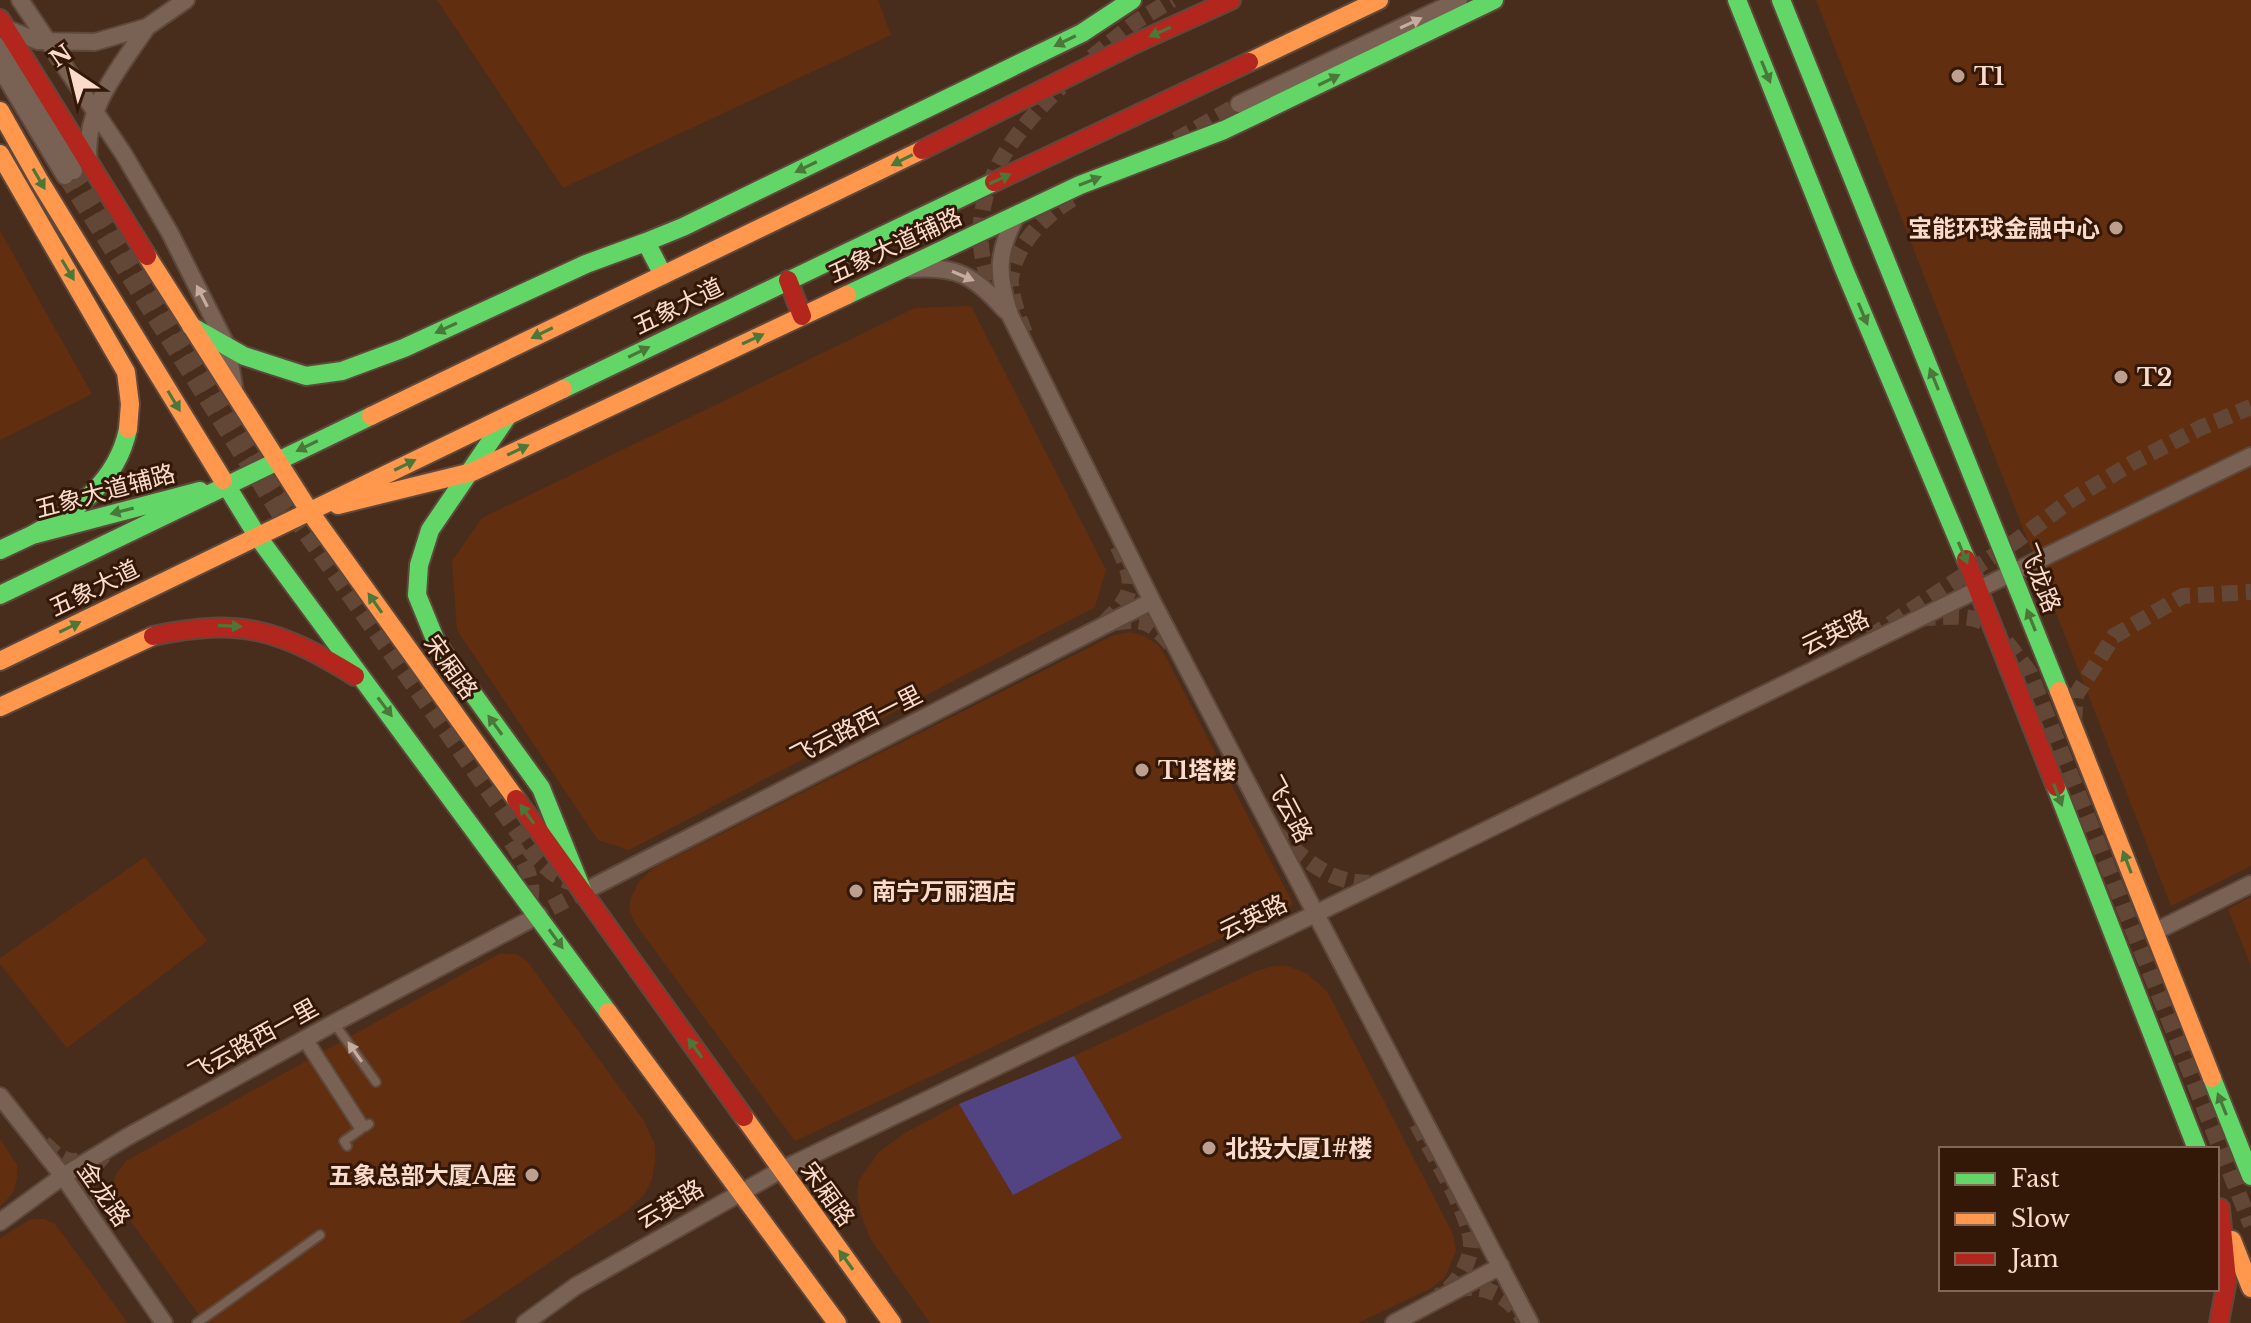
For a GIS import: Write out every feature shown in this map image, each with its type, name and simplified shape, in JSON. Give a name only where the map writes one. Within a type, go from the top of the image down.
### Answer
[{"type":"main road","points":[[191,326],[244,356],[306,376],[342,371],[404,348],[586,264],[683,227],[1082,33],[1132,0]]},
{"type":"main road","name":"五象大道","points":[[0,595],[884,169],[1136,43],[1231,0]]},
{"type":"main road","name":"五象大道","points":[[0,661],[788,280],[1379,0]]},
{"type":"main road","name":"五象大道辅路","points":[[310,512],[472,472],[1080,185],[1224,130],[1494,0]]},
{"type":"main road","name":"飞龙路","points":[[1781,0],[2012,571],[2251,1176]]},
{"type":"main road","points":[[1734,3],[1978,588],[2196,1147]]},
{"type":"main road","name":"宋厢路","points":[[2,31],[76,171],[191,326],[310,512],[892,1323]]},
{"type":"main road","points":[[0,111],[258,537],[837,1323]]},
{"type":"main road","points":[[0,154],[126,372],[131,411],[125,442],[113,467],[97,489],[75,511],[32,535]]},
{"type":"main road","points":[[646,242],[663,275]]},
{"type":"main road","points":[[788,280],[802,316]]},
{"type":"main road","points":[[509,415],[430,530],[419,565],[417,595],[437,644],[541,788],[583,892]]},
{"type":"main road","name":"五象大道辅路","points":[[0,550],[32,535],[225,485]]},
{"type":"main road","points":[[0,707],[153,636],[190,626],[235,625],[281,634],[314,650],[367,684]]},
{"type":"main road","points":[[2219,1207],[2251,1288]]},
{"type":"main road","points":[[2219,1212],[2228,1280],[2225,1309],[2219,1323]]},
{"type":"street","points":[[20,0],[95,111],[170,233],[227,346],[235,396]]},
{"type":"street","points":[[2,31],[38,41],[95,42],[147,27],[186,0]]},
{"type":"street","points":[[1239,104],[1459,0]]},
{"type":"street","points":[[0,68],[76,171],[87,146],[89,125],[107,86],[147,27]]},
{"type":"street","name":"飞云路","points":[[1017,215],[1003,239],[1001,266],[1001,287],[1010,315],[1152,601],[1530,1323]]},
{"type":"street","name":"飞云路","points":[[902,269],[940,267],[970,276],[1010,315]]},
{"type":"street","name":"云英路","points":[[525,1323],[576,1286],[781,1170],[1317,913],[2251,456]]},
{"type":"street","name":"飞云路西一里","points":[[583,892],[1152,601]]},
{"type":"street","points":[[2154,932],[2251,884]]},
{"type":"street","name":"飞云路西一里","points":[[0,1222],[63,1176],[127,1137],[539,915]]},
{"type":"street","name":"金龙路","points":[[0,1096],[63,1176],[164,1323]]},
{"type":"street","points":[[1394,1323],[1501,1266]]},
{"type":"lane","points":[[334,1023],[376,1082]]},
{"type":"lane","points":[[305,1039],[365,1127],[369,1124]]},
{"type":"lane","points":[[305,1039],[360,1130],[344,1141],[347,1146]]},
{"type":"lane","points":[[197,1323],[320,1235]]},
{"type":"shaded area","points":[[437,0],[878,0],[891,35],[563,188]]},
{"type":"shaded area","name":"宝能环球金融中心","points":[[1816,0],[2251,0],[2251,866],[2171,906]]},
{"type":"shaded area","points":[[0,231],[92,394],[0,440]]},
{"type":"shaded area","points":[[971,306],[1106,570],[1095,607],[629,850],[598,840],[457,630],[452,561],[482,518],[915,308]]},
{"type":"shaded area","points":[[1131,632],[1158,645],[1167,659],[1293,904],[795,1141],[637,926],[630,912],[630,900],[639,881],[655,867],[1114,635]]},
{"type":"shaded area","points":[[145,857],[207,941],[67,1048],[0,964],[0,958]]},
{"type":"shaded area","points":[[2251,897],[2251,966],[2228,909]]},
{"type":"shaded area","points":[[499,954],[516,954],[527,961],[644,1121],[655,1145],[655,1162],[652,1179],[644,1195],[628,1210],[459,1323],[205,1323],[116,1201],[112,1187],[116,1174],[126,1161]]},
{"type":"shaded area","points":[[1287,966],[1306,973],[1327,991],[1453,1234],[1456,1251],[1445,1277],[1433,1287],[1358,1323],[930,1323],[871,1240],[861,1215],[857,1195],[859,1180],[879,1152],[905,1133],[959,1104],[1013,1195],[1121,1138],[1074,1056],[1254,972]]},
{"type":"shaded area","points":[[1074,1056],[1122,1138],[1013,1195],[959,1104]]},
{"type":"shaded area","points":[[0,1139],[17,1165],[17,1178],[13,1193],[0,1207]]},
{"type":"shaded area","points":[[31,1219],[44,1219],[55,1224],[128,1323],[0,1323],[0,1238]]},
{"type":"tunnel","points":[[1092,57],[1137,21],[1172,0]]},
{"type":"tunnel","points":[[998,303],[986,271],[981,241],[982,212],[989,185],[1018,134],[1061,87]]},
{"type":"tunnel","points":[[1176,140],[1239,104]]},
{"type":"tunnel","points":[[74,171],[276,492],[532,853],[557,876],[576,884]]},
{"type":"tunnel","points":[[65,176],[287,526]]},
{"type":"tunnel","points":[[1025,333],[1012,290],[1014,265],[1034,230],[1054,211],[1076,197]]},
{"type":"tunnel","points":[[1870,637],[2016,541],[2071,500],[2132,463],[2200,428],[2251,407]]},
{"type":"tunnel","points":[[1104,623],[1122,603],[1130,587],[1127,568],[1116,543]]},
{"type":"tunnel","points":[[2074,722],[2076,695],[2114,636],[2183,596],[2251,592]]},
{"type":"tunnel","points":[[1919,619],[1960,617],[1985,623],[2005,641],[2030,673],[2251,1225]]},
{"type":"tunnel","points":[[1115,623],[1134,621],[1148,624],[1173,647]]},
{"type":"tunnel","points":[[1274,831],[1310,862],[1336,877],[1365,883],[1382,881]]},
{"type":"tunnel","points":[[511,842],[531,882],[527,908]]},
{"type":"tunnel","points":[[530,919],[591,887]]},
{"type":"tunnel","points":[[1417,1124],[1441,1167],[1470,1233],[1470,1253],[1465,1268],[1438,1296]]},
{"type":"tunnel","points":[[44,1143],[64,1159],[75,1161],[89,1158]]},
{"type":"tunnel","points":[[91,1213],[86,1194],[87,1180],[107,1152]]},
{"type":"tunnel","points":[[1456,1289],[1477,1288],[1496,1294],[1513,1306],[1525,1323]]},
{"type":"traffic: fast","points":[[646,242],[683,227],[1082,33],[1132,0]]},
{"type":"traffic: fast","points":[[847,295],[1080,185],[1224,130],[1494,0]]},
{"type":"traffic: fast","points":[[1737,0],[1844,269],[1966,559]]},
{"type":"traffic: fast","points":[[1781,0],[2059,691]]},
{"type":"traffic: fast","points":[[563,389],[994,182]]},
{"type":"traffic: fast","points":[[191,326],[244,356],[306,376],[342,371],[404,348],[586,264],[646,242],[663,275]]},
{"type":"traffic: fast","points":[[0,595],[371,416]]},
{"type":"traffic: fast","points":[[507,417],[430,530],[419,565],[417,595],[437,644],[541,788],[583,892]]},
{"type":"traffic: fast","points":[[32,535],[79,505],[104,480],[115,465],[128,429]]},
{"type":"traffic: fast","points":[[223,480],[258,537],[608,1012]]},
{"type":"traffic: fast","points":[[0,550],[32,535],[200,491]]},
{"type":"traffic: fast","points":[[2056,787],[2196,1147]]},
{"type":"traffic: fast","points":[[2212,1078],[2251,1176]]},
{"type":"traffic: slow","points":[[1249,62],[1379,0]]},
{"type":"traffic: slow","points":[[0,111],[223,480]]},
{"type":"traffic: slow","points":[[371,416],[922,150]]},
{"type":"traffic: slow","points":[[0,154],[126,372],[130,404],[128,429]]},
{"type":"traffic: slow","points":[[147,256],[310,512],[516,799]]},
{"type":"traffic: slow","points":[[338,505],[472,472],[847,295]]},
{"type":"traffic: slow","points":[[0,661],[563,389]]},
{"type":"traffic: slow","points":[[0,707],[153,636]]},
{"type":"traffic: slow","points":[[2059,691],[2212,1078]]},
{"type":"traffic: slow","points":[[608,1012],[837,1323]]},
{"type":"traffic: slow","points":[[744,1117],[892,1323]]},
{"type":"traffic: slow","points":[[2232,1240],[2251,1288]]},
{"type":"traffic: jam","points":[[922,150],[1136,43],[1231,0]]},
{"type":"traffic: jam","points":[[0,19],[147,256]]},
{"type":"traffic: jam","points":[[994,182],[1249,62]]},
{"type":"traffic: jam","points":[[788,280],[802,316]]},
{"type":"traffic: jam","points":[[1966,559],[2056,787]]},
{"type":"traffic: jam","points":[[153,636],[211,628],[259,632],[304,648],[355,676]]},
{"type":"traffic: jam","points":[[516,799],[744,1117]]},
{"type":"traffic: jam","points":[[2219,1323],[2227,1280],[2220,1208]]},
{"type":"place","name":"T1","points":[[1958,76]]},
{"type":"place","name":"宝能环球金融中心","points":[[2116,228]]},
{"type":"place","name":"T2","points":[[2121,377]]},
{"type":"place","name":"T1塔楼","points":[[1142,770]]},
{"type":"place","name":"南宁万丽酒店","points":[[856,891]]},
{"type":"place","name":"北投大厦1#楼","points":[[1209,1148]]},
{"type":"place","name":"五象总部大厦A座","points":[[532,1175]]}]
